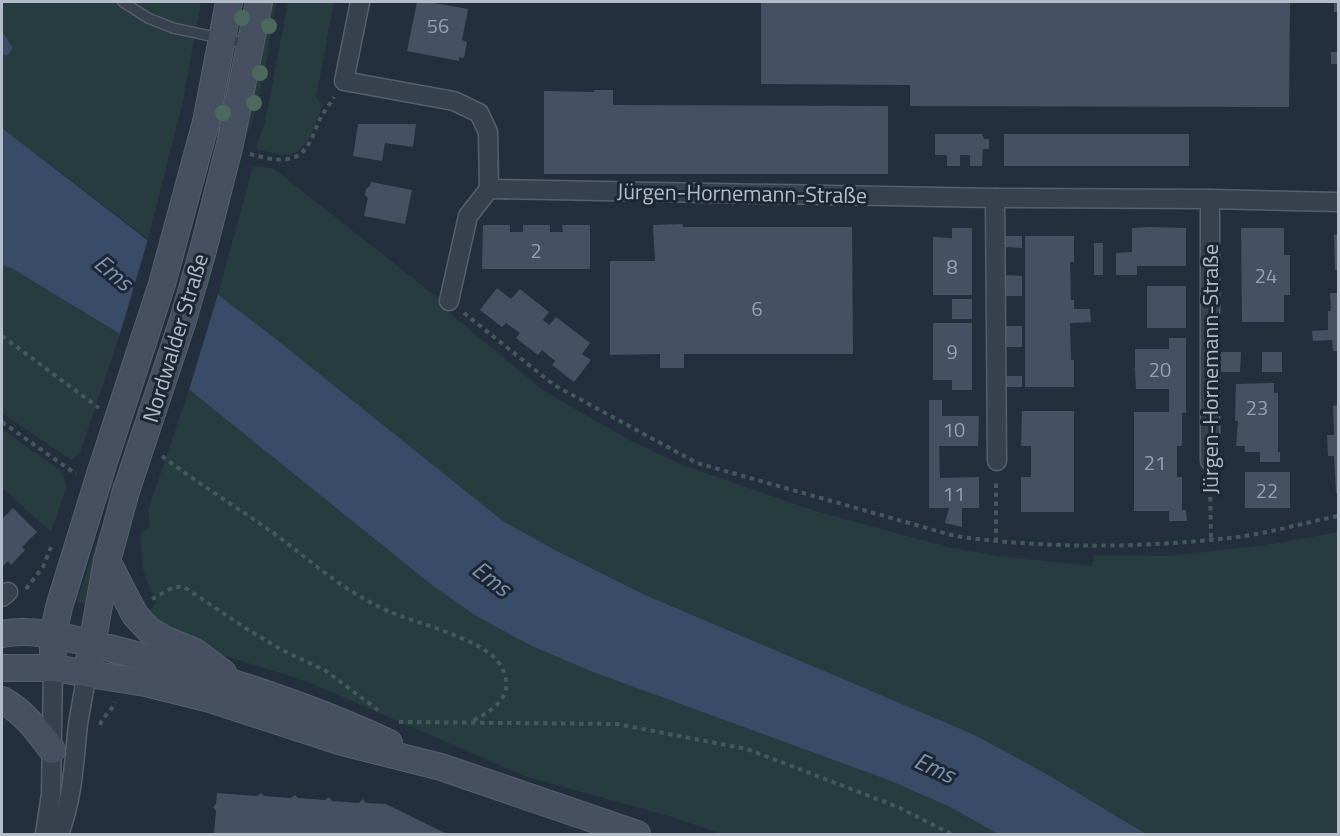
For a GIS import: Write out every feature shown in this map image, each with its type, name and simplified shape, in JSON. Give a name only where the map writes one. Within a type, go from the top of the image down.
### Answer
[{"type":"main road","name":"Nordwalder Straße","points":[[53,668],[53,635],[58,607],[91,473],[162,284],[206,122],[229,2]]},
{"type":"main road","name":"Nordwalder Straße","points":[[87,673],[107,561],[126,491],[239,149],[250,44],[259,2]]},
{"type":"main road","points":[[107,561],[135,615],[149,630],[195,652],[236,682]]},
{"type":"main road","points":[[2,634],[16,631],[53,635],[236,682],[348,723],[441,767]]},
{"type":"main road","points":[[2,668],[53,668],[87,673],[145,683],[210,699],[342,742],[441,767],[637,834]]},
{"type":"main road","points":[[2,700],[17,710],[37,729],[52,750]]},
{"type":"street","points":[[360,2],[344,81],[454,101],[479,113],[488,132],[489,189],[468,216],[449,301]]},
{"type":"street","name":"Jürgen-Hornemann-Straße","points":[[489,189],[1338,202]]},
{"type":"street","points":[[995,198],[997,461]]},
{"type":"street","name":"Jürgen-Hornemann-Straße","points":[[1210,199],[1210,461]]},
{"type":"street","points":[[45,834],[51,794],[53,668]]},
{"type":"street","points":[[59,834],[68,812],[87,673]]},
{"type":"lane","points":[[123,2],[148,18],[174,28],[250,44]]},
{"type":"path","points":[[239,149],[271,159],[289,159],[299,155],[308,147],[322,116],[344,81]]},
{"type":"path","points":[[449,301],[554,385],[697,464],[955,536],[996,542],[1097,547],[1232,538],[1338,516]]},
{"type":"path","points":[[2,336],[100,408]]},
{"type":"path","points":[[2,422],[91,473]]},
{"type":"path","points":[[155,451],[279,537],[352,594],[388,612],[476,644],[495,657],[502,667],[506,694],[488,714],[468,722]]},
{"type":"path","points":[[996,542],[997,461]]},
{"type":"path","name":"Jürgen-Hornemann-Straße","points":[[1210,461],[1211,539]]},
{"type":"path","points":[[149,601],[180,585],[282,650],[326,671],[387,716]]},
{"type":"path","points":[[102,718],[113,706],[118,693]]},
{"type":"path","points":[[396,722],[617,724],[747,749],[898,807],[951,834]]},
{"type":"green space","points":[[2,2],[201,2],[183,101],[148,239],[2,128],[2,54],[7,56],[13,48],[2,31]]},
{"type":"green space","points":[[270,2],[276,2],[265,72],[245,138]]},
{"type":"green space","points":[[288,2],[334,2],[316,98],[323,104],[306,144],[293,154],[285,155],[256,149],[265,122]]},
{"type":"green space","points":[[235,55],[221,136],[216,130],[231,58]]},
{"type":"green space","points":[[253,166],[273,168],[443,302],[441,306],[544,391],[633,442],[685,466],[815,511],[951,548],[998,556],[1092,566],[1094,555],[1170,556],[1267,545],[1338,532],[1338,834],[1146,834],[1050,776],[975,735],[643,594],[503,521],[218,294]]},
{"type":"green space","points":[[2,265],[13,269],[120,334],[80,453],[71,460],[2,413]]},
{"type":"green space","points":[[189,390],[433,586],[476,616],[593,672],[891,781],[950,807],[998,834],[722,834],[669,816],[524,776],[306,681],[183,643],[146,615],[156,603],[143,570],[140,534],[150,527],[148,510]]},
{"type":"green space","points":[[2,429],[61,471],[67,486],[51,532],[2,488]]},
{"type":"green space","points":[[110,479],[117,484],[85,604],[77,602],[107,510]]},
{"type":"water","points":[[2,31],[13,48],[7,56],[2,54]]},
{"type":"water","name":"Ems","points":[[2,128],[272,336],[503,521],[643,594],[975,735],[1050,776],[1146,834],[998,834],[950,807],[891,781],[593,672],[532,646],[476,616],[433,586],[120,334],[13,269],[2,265]]},
{"type":"pier","points":[[149,236],[219,291],[188,393],[119,337]]},
{"type":"building","points":[[417,2],[468,9],[462,40],[467,42],[464,58],[459,57],[459,61],[407,51]]},
{"type":"building","points":[[761,2],[1290,2],[1289,107],[910,106],[910,85],[761,84]]},
{"type":"building","points":[[1334,2],[1338,2],[1338,12],[1334,12]]},
{"type":"building","points":[[1331,52],[1338,52],[1338,64],[1331,64]]},
{"type":"building","points":[[594,90],[613,90],[613,105],[888,106],[888,174],[544,174],[544,91],[594,92]]},
{"type":"building","points":[[358,124],[416,124],[413,147],[385,143],[382,161],[353,156]]},
{"type":"building","points":[[935,134],[982,134],[984,139],[989,139],[989,149],[983,149],[982,166],[970,166],[970,155],[960,155],[960,166],[947,166],[947,155],[935,155]]},
{"type":"building","points":[[1004,134],[1189,134],[1189,166],[1004,166]]},
{"type":"building","points":[[371,182],[412,190],[405,224],[364,216],[368,198],[365,195],[366,189]]},
{"type":"building","points":[[682,224],[683,227],[852,227],[853,354],[684,354],[684,368],[660,368],[660,354],[610,355],[610,261],[655,261],[653,225]]},
{"type":"building","points":[[483,225],[510,225],[510,232],[523,232],[523,225],[550,225],[550,232],[563,232],[562,225],[590,225],[590,269],[482,269]]},
{"type":"building","points":[[952,228],[972,228],[972,295],[933,295],[933,237],[952,238]]},
{"type":"building","points":[[1132,228],[1186,228],[1186,266],[1137,266],[1137,275],[1116,275],[1116,253],[1132,252]]},
{"type":"building","points":[[1241,228],[1284,228],[1284,255],[1290,255],[1290,295],[1284,295],[1284,322],[1242,322]]},
{"type":"building","points":[[1338,234],[1338,270],[1335,270],[1334,235]]},
{"type":"building","points":[[1005,236],[1022,236],[1022,248],[1005,247]]},
{"type":"building","points":[[1025,236],[1074,236],[1074,262],[1070,262],[1071,300],[1074,300],[1074,309],[1090,309],[1091,322],[1070,323],[1074,387],[1025,387]]},
{"type":"building","points":[[1094,243],[1103,243],[1103,275],[1094,275]]},
{"type":"building","points":[[1005,275],[1022,276],[1022,296],[1005,296]]},
{"type":"building","points":[[1147,286],[1186,286],[1186,328],[1147,328]]},
{"type":"building","points":[[497,288],[511,299],[520,289],[549,312],[543,320],[549,325],[556,317],[590,343],[582,354],[591,360],[574,382],[552,365],[555,361],[542,350],[538,355],[516,338],[520,333],[506,323],[502,327],[480,310]]},
{"type":"building","points":[[1330,293],[1338,293],[1338,351],[1333,351],[1332,340],[1313,341],[1312,331],[1328,330],[1328,311],[1331,311]]},
{"type":"building","points":[[952,299],[972,299],[972,319],[952,319]]},
{"type":"building","points":[[933,323],[972,323],[972,390],[952,390],[952,380],[933,380]]},
{"type":"building","points":[[1005,326],[1022,326],[1022,347],[1005,347]]},
{"type":"building","points":[[1169,338],[1186,338],[1186,413],[1182,413],[1182,446],[1177,446],[1177,477],[1182,477],[1182,510],[1186,510],[1187,521],[1169,521],[1169,511],[1134,511],[1134,412],[1169,412],[1169,389],[1136,389],[1135,349],[1169,349]]},
{"type":"building","points":[[1221,352],[1241,352],[1240,372],[1221,372]]},
{"type":"building","points":[[1262,352],[1282,352],[1282,372],[1262,372]]},
{"type":"building","points":[[1005,376],[1022,376],[1022,387],[1005,387]]},
{"type":"building","points":[[1274,383],[1274,393],[1278,393],[1280,462],[1260,462],[1260,452],[1245,452],[1245,446],[1236,446],[1238,421],[1235,421],[1236,384]]},
{"type":"building","points":[[929,400],[942,400],[942,416],[979,416],[978,446],[939,446],[940,478],[979,477],[979,508],[962,508],[962,527],[945,523],[949,508],[929,508]]},
{"type":"building","points":[[1338,405],[1338,493],[1336,493],[1334,456],[1328,456],[1327,435],[1334,435],[1333,406]]},
{"type":"building","points":[[1022,411],[1074,411],[1074,512],[1021,512],[1021,477],[1031,477],[1031,446],[1021,446]]},
{"type":"building","points":[[1245,472],[1290,472],[1290,508],[1245,508]]},
{"type":"building","points":[[13,508],[37,532],[22,547],[25,550],[11,565],[8,561],[2,567],[2,519]]},
{"type":"building","points":[[217,793],[257,796],[261,793],[264,796],[291,798],[295,795],[298,798],[325,800],[329,797],[332,801],[359,803],[363,799],[366,803],[386,804],[447,834],[214,834],[216,811],[213,807],[216,804]]}]
